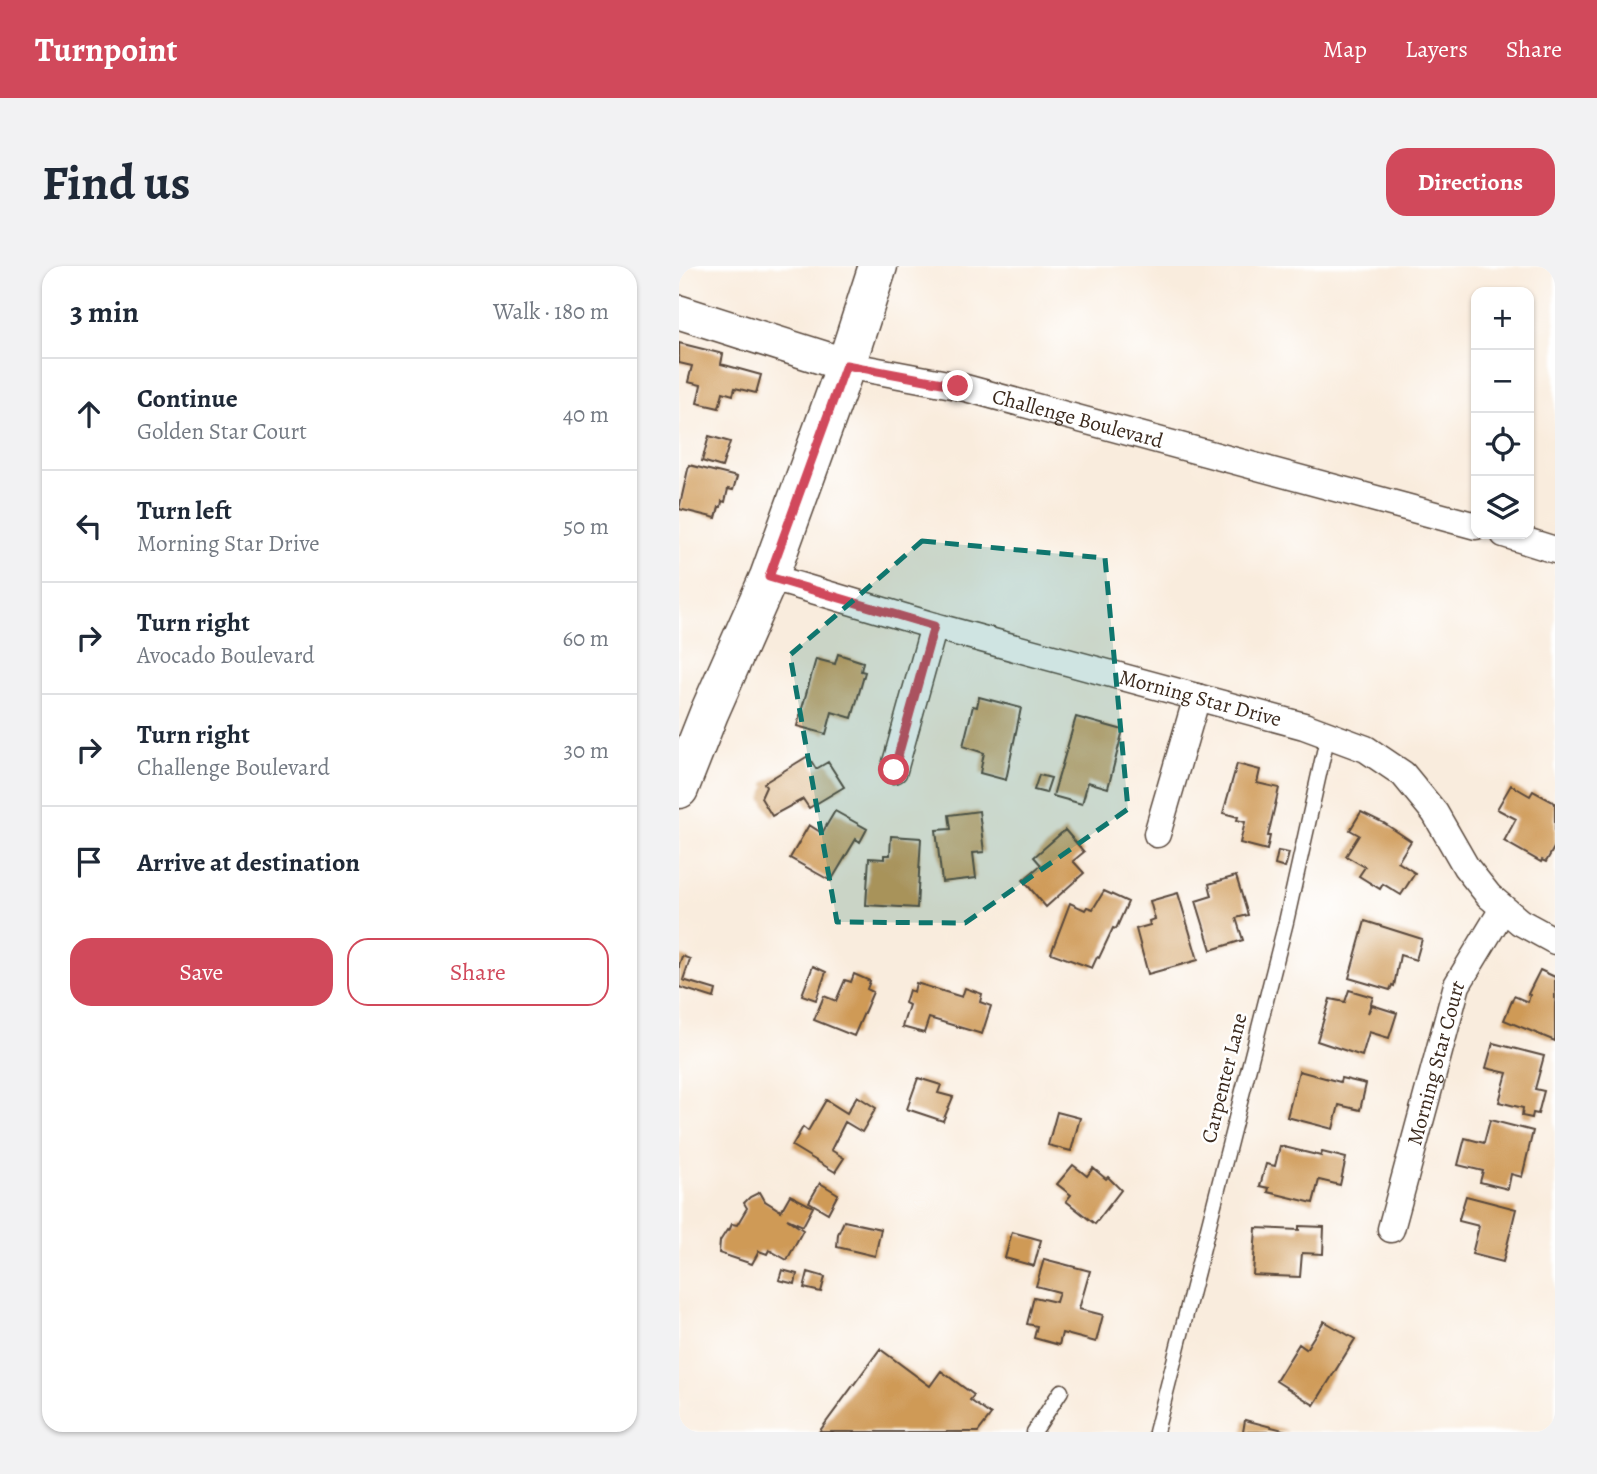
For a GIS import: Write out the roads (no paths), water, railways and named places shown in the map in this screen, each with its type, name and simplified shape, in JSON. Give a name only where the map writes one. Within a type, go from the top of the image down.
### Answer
[{"type":"main road","points":[[679,789],[769,577],[846,365],[878,266]]},
{"type":"street","name":"Challenge Boulevard","points":[[679,312],[846,365],[958,386],[1471,525]]},
{"type":"street","points":[[1520,539],[1555,550]]},
{"type":"street","name":"Morning Star Drive","points":[[769,577],[934,626],[1328,734],[1366,749],[1403,774],[1435,813],[1477,882],[1503,909],[1555,941]]},
{"type":"street","points":[[894,770],[934,626]]},
{"type":"street","points":[[1157,834],[1197,697]]},
{"type":"street","name":"Morning Star Court","points":[[1391,1229],[1457,985],[1503,909]]},
{"type":"lane","name":"Carpenter Lane","points":[[1156,1432],[1286,922],[1328,734]]},
{"type":"lane","points":[[1034,1432],[1061,1391]]}]
